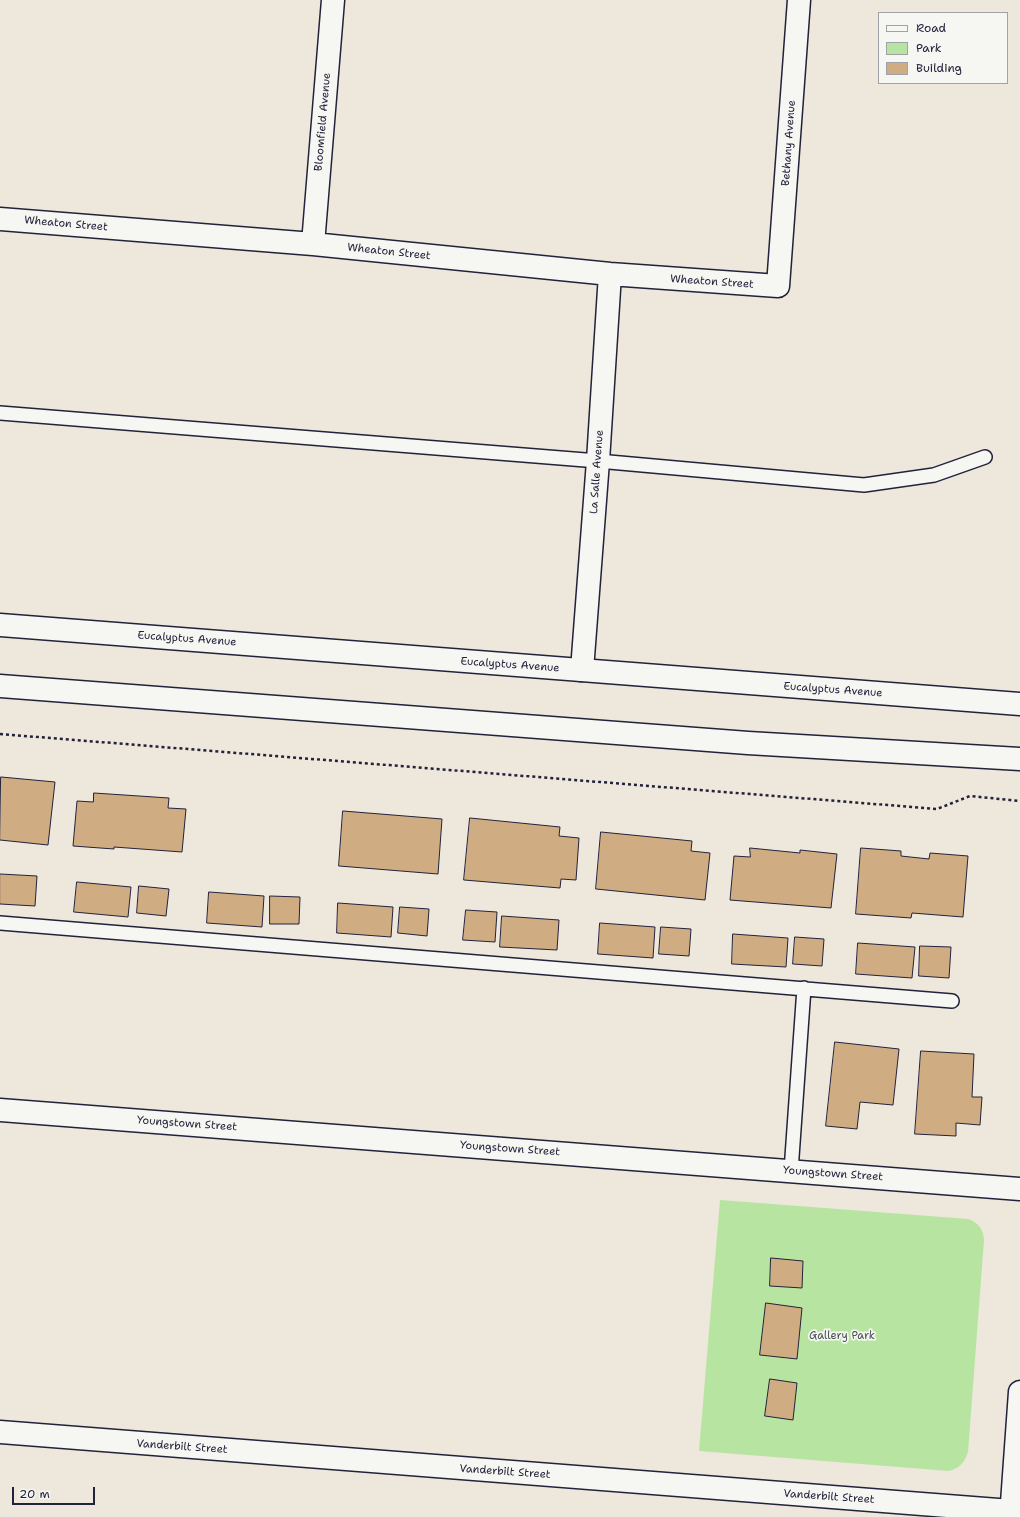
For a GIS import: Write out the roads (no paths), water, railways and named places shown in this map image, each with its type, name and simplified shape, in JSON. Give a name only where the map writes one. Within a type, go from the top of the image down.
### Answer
[{"type":"street","name":"Bloomfield Avenue","points":[[313,244],[333,0]]},
{"type":"street","name":"Bethany Avenue","points":[[778,286],[799,0]]},
{"type":"street","name":"Wheaton Street","points":[[0,219],[313,244],[610,274],[778,286]]},
{"type":"street","name":"La Salle Avenue","points":[[582,670],[598,461],[610,274]]},
{"type":"street","name":"Eucalyptus Avenue","points":[[0,625],[1020,704]]},
{"type":"street","points":[[0,686],[748,743],[1020,759]]},
{"type":"street","name":"Youngstown Street","points":[[0,1110],[1020,1188]]},
{"type":"street","points":[[1011,1514],[1020,1392]]},
{"type":"street","name":"Vanderbilt Street","points":[[0,1432],[1011,1514]]},
{"type":"lane","points":[[0,413],[598,461],[864,486],[934,475],[985,457]]},
{"type":"lane","points":[[0,923],[952,1001]]},
{"type":"lane","points":[[791,1171],[804,988]]},
{"type":"park label","name":"Gallery Park","points":[[842,1336]]}]
